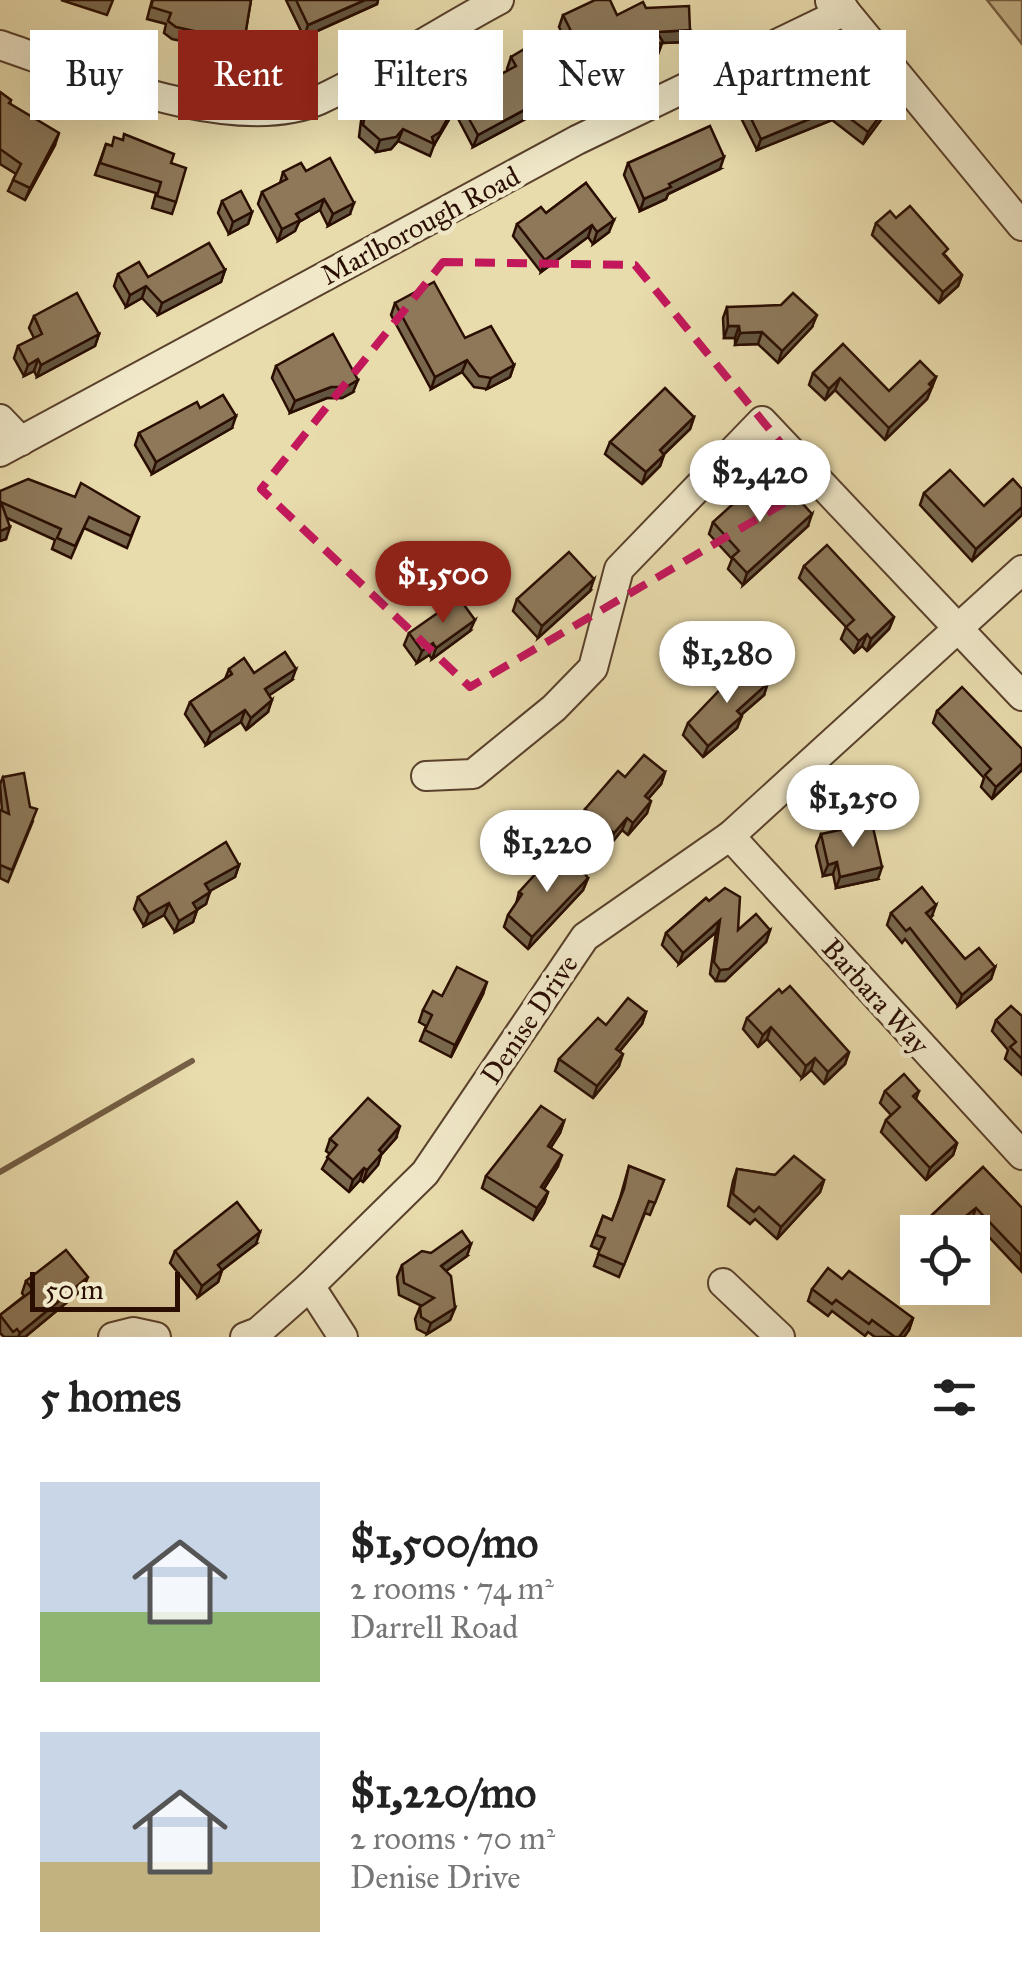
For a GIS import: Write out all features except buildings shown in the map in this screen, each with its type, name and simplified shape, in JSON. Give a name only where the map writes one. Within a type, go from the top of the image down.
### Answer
[{"type":"street","points":[[0,46],[171,100],[218,110],[266,110],[316,102],[499,0]]},
{"type":"street","points":[[838,4],[1022,226]]},
{"type":"street","name":"Marlborough Road","points":[[10,447],[577,140],[838,4]]},
{"type":"street","points":[[0,419],[10,447]]},
{"type":"street","points":[[426,776],[473,774],[554,708],[593,668],[620,569],[762,422],[1022,696]]},
{"type":"street","name":"Denise Drive","points":[[244,1337],[258,1332],[310,1286],[425,1173],[585,936],[730,836],[1022,570]]},
{"type":"street","name":"Barbara Way","points":[[730,836],[1022,1156]]},
{"type":"street","points":[[723,1284],[780,1337]]},
{"type":"street","points":[[310,1286],[344,1337]]},
{"type":"street","points":[[113,1337],[133,1332],[156,1337]]},
{"type":"highlighted area","points":[[443,262],[635,265],[815,485],[470,687],[261,489]]},
{"type":"shaded area","points":[[987,0],[1022,0],[1022,44]]},
{"type":"waterway","points":[[0,1172],[192,1061]]}]
